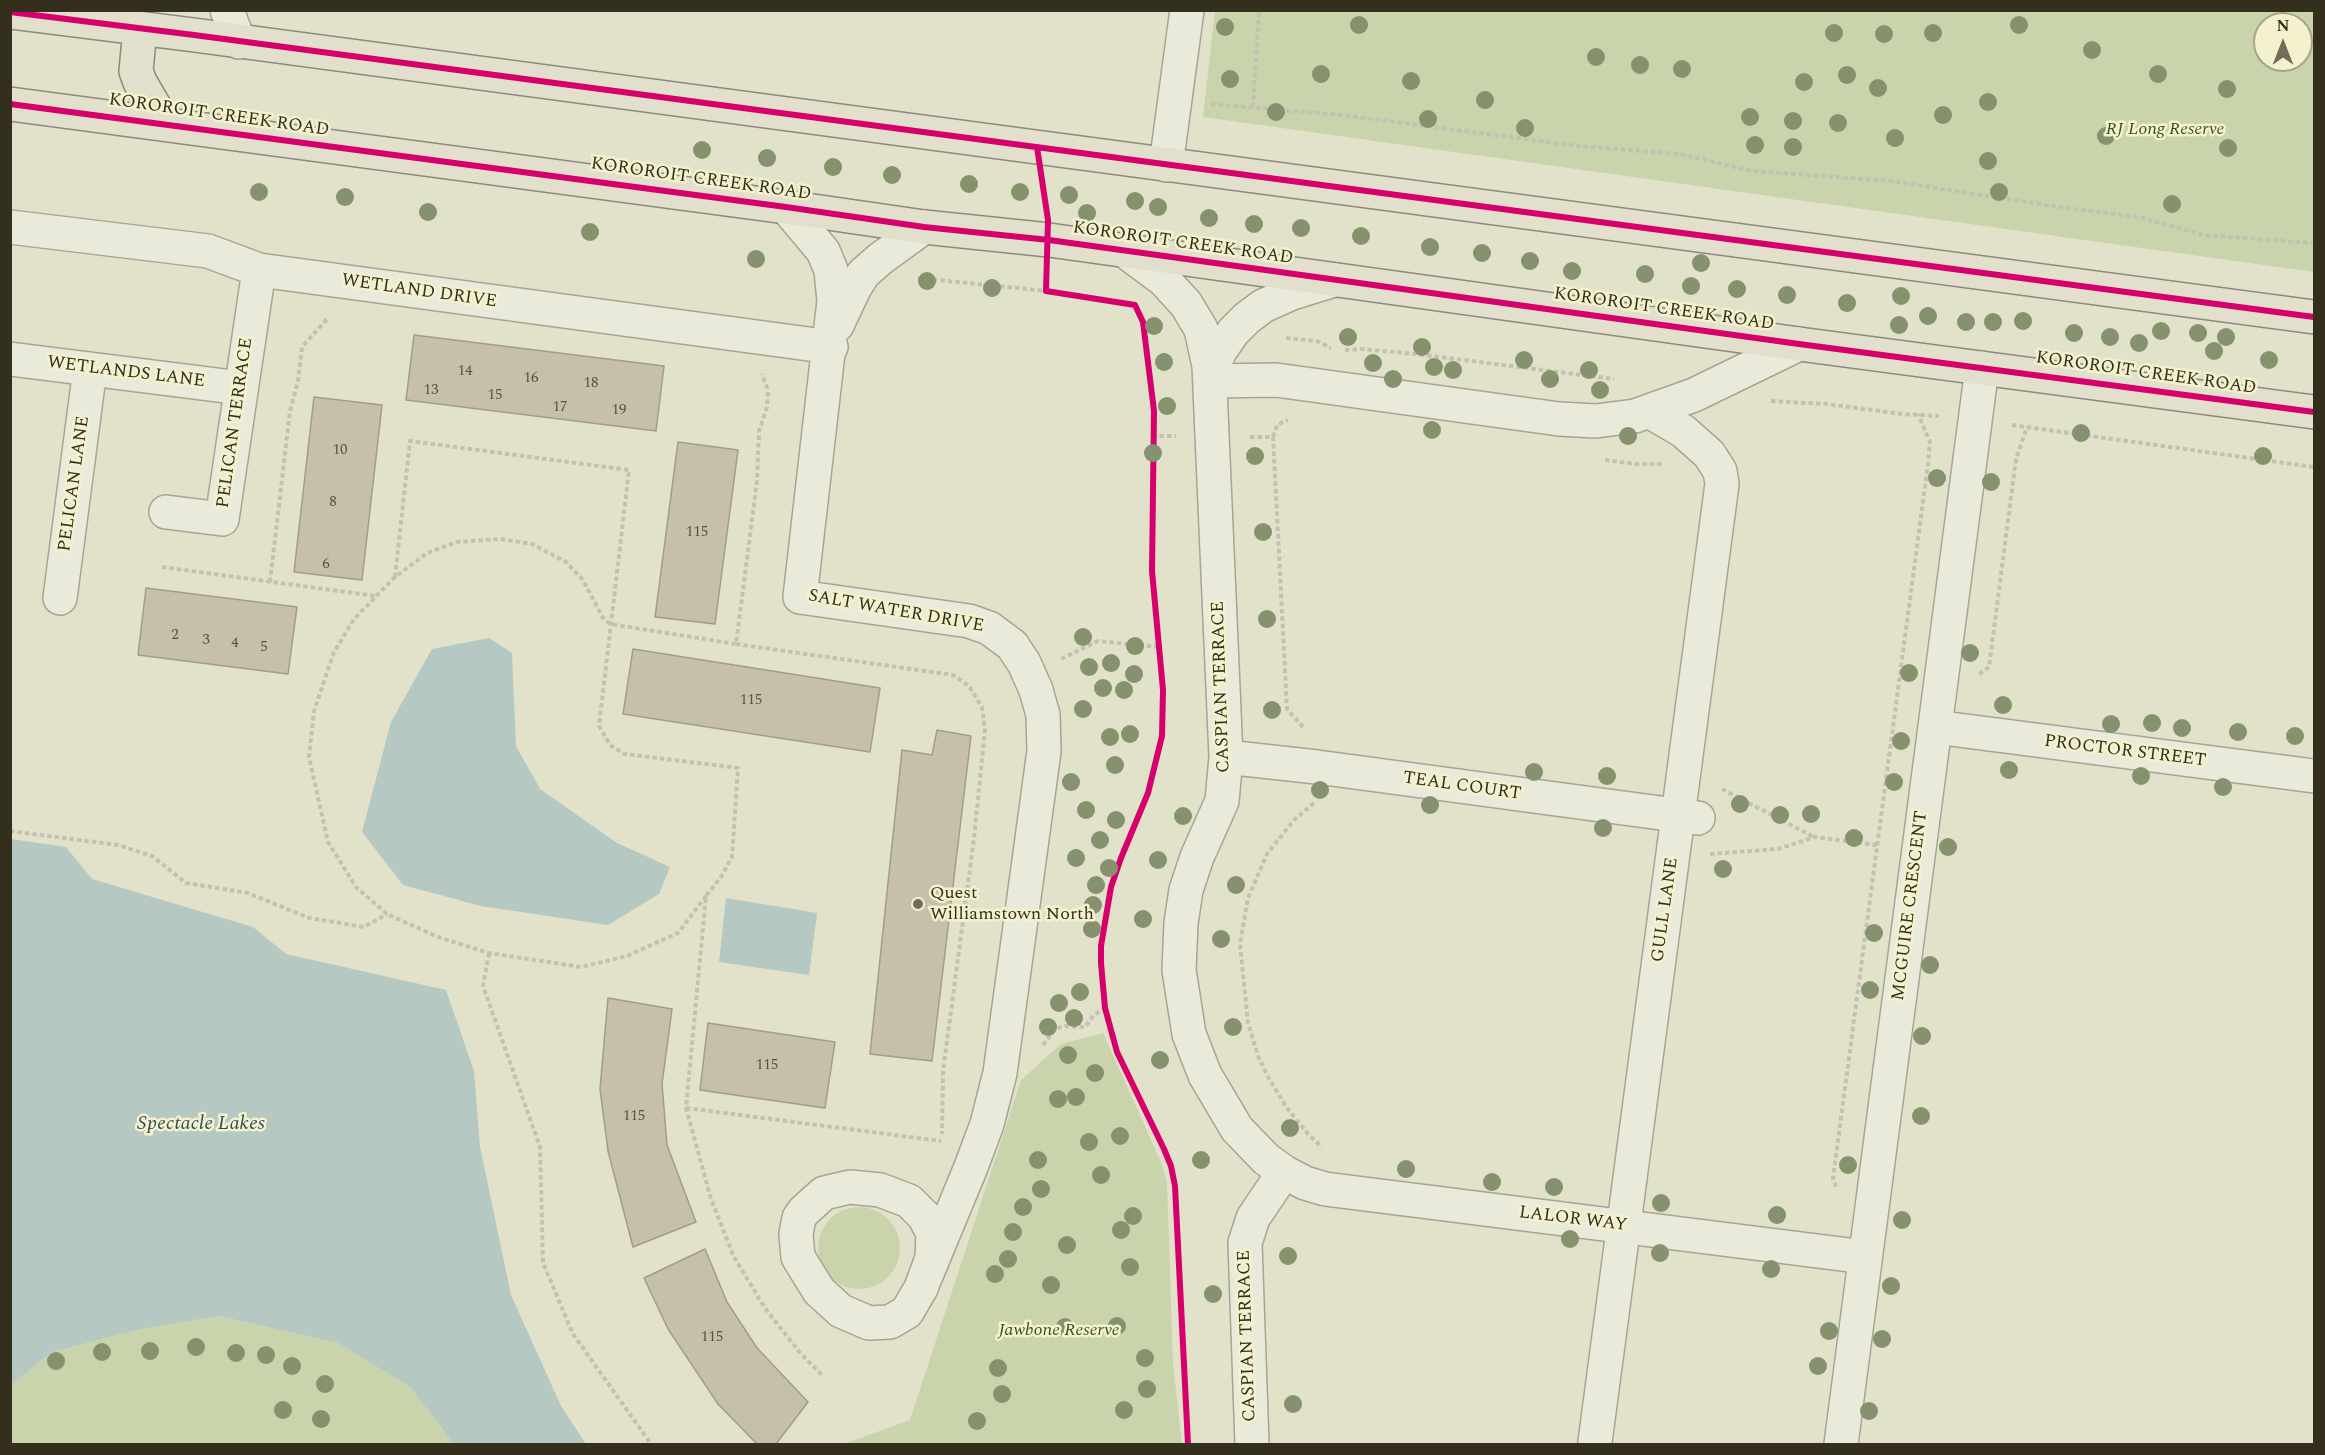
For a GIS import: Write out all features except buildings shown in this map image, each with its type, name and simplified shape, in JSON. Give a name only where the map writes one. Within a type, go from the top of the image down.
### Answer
[{"type":"main road","points":[[10,12],[148,20],[239,42],[2314,317]]},
{"type":"main road","points":[[148,20],[136,71],[164,123]]},
{"type":"main road","name":"KOROROIT CREEK ROAD","points":[[10,104],[924,227],[1049,240],[1799,344],[2314,412]]},
{"type":"street","points":[[227,10],[239,42]]},
{"type":"street","points":[[1166,165],[1187,10]]},
{"type":"street","name":"SALT WATER DRIVE","points":[[786,207],[823,251],[831,270],[834,301],[831,347],[800,597],[978,623],[997,632],[1012,645],[1030,674],[1041,704],[1045,740],[1000,1072],[975,1156],[925,1278]]},
{"type":"street","name":"WETLAND DRIVE","points":[[10,227],[208,251],[259,270],[831,347]]},
{"type":"street","name":"SALT WATER DRIVE","points":[[831,347],[844,310],[863,274],[924,227]]},
{"type":"street","name":"CASPIAN TERRACE","points":[[1125,251],[1164,280],[1191,310],[1202,329],[1208,358],[1226,757],[1222,801],[1197,857],[1186,890],[1179,954],[1181,988],[1189,1034],[1213,1091],[1237,1129],[1266,1159],[1284,1172],[1252,1218],[1245,1243],[1252,1444]]},
{"type":"street","name":"PELICAN TERRACE","points":[[166,512],[222,519],[259,270]]},
{"type":"street","name":"CASPIAN TERRACE","points":[[1210,381],[1220,351],[1233,332],[1247,318],[1263,306],[1292,293],[1334,280]]},
{"type":"street","name":"KOROROIT CREEK ROAD","points":[[1210,381],[1276,380],[1568,420],[1596,421],[1649,411],[1709,388],[1799,344]]},
{"type":"street","name":"WETLANDS LANE","points":[[10,359],[242,388]]},
{"type":"street","name":"MCGUIRE CRESCENT","points":[[1841,1444],[1865,1257],[1950,729],[1982,368]]},
{"type":"street","name":"PELICAN LANE","points":[[60,598],[90,369]]},
{"type":"street","name":"GULL LANE","points":[[1595,1442],[1624,1227],[1688,817],[1722,480],[1720,471],[1705,450],[1674,425],[1649,411]]},
{"type":"street","name":"PROCTOR STREET","points":[[1950,729],[2314,776]]},
{"type":"street","name":"TEAL COURT","points":[[1226,757],[1317,767],[1688,817]]},
{"type":"street","points":[[880,1190],[909,1201],[920,1210],[933,1233],[934,1245],[925,1278],[907,1312],[896,1320],[876,1323],[859,1320],[841,1311],[819,1291],[804,1269],[796,1249],[799,1218],[809,1204],[824,1193],[842,1188],[880,1190],[941,1200],[951,1197],[961,1188],[975,1156]]},
{"type":"street","name":"LALOR WAY","points":[[1284,1172],[1305,1183],[1325,1189],[1865,1257]]},
{"type":"path","points":[[1253,107],[1259,10]]},
{"type":"path","points":[[1174,105],[1253,107],[1452,128],[1578,146],[1680,154],[1752,171],[1891,181],[2059,207],[2139,216],[2203,235],[2314,243]]},
{"type":"path","points":[[1046,291],[1049,240]]},
{"type":"path","points":[[863,274],[1057,293]]},
{"type":"path","points":[[270,582],[290,411],[298,381],[302,347],[332,314]]},
{"type":"path","points":[[736,644],[757,481],[759,431],[768,390],[764,377],[759,371]]},
{"type":"path","points":[[1841,1193],[1833,1178],[1928,464],[1930,442],[1918,414]]},
{"type":"path","points":[[1950,729],[1977,676],[1989,667],[2016,459],[2026,427]]},
{"type":"path","points":[[1152,428],[1152,447]]},
{"type":"path","points":[[1152,436],[1273,437],[1287,709],[1306,730],[1318,732],[1317,767],[1313,805],[1294,820],[1267,854],[1248,898],[1240,944],[1248,1023],[1258,1056],[1287,1108],[1308,1134],[1321,1147],[1331,1152]]},
{"type":"path","points":[[395,577],[410,441],[629,470],[610,624],[599,726],[610,745],[625,754],[738,768],[732,857],[721,877],[678,933],[627,956],[581,968],[489,953],[438,937],[387,914],[356,887],[328,842],[309,757],[314,711],[334,652],[354,619],[395,577],[427,553],[457,542],[501,539],[532,544],[567,562],[583,580],[603,618],[610,624],[953,675],[969,686],[982,707],[985,730],[974,838],[943,1071],[942,1141]]},
{"type":"path","points":[[162,567],[376,596]]},
{"type":"path","points":[[1157,636],[1159,658]]},
{"type":"path","points":[[1030,674],[1098,641],[1158,648]]},
{"type":"path","points":[[10,831],[118,845],[152,856],[186,883],[248,893],[309,918],[364,927],[387,914]]},
{"type":"path","points":[[706,896],[686,1108],[711,1199],[734,1257],[765,1308],[801,1354],[822,1375]]},
{"type":"path","points":[[489,953],[483,986],[540,1147],[543,1263],[573,1334],[651,1444]]},
{"type":"path","points":[[1104,999],[1107,1016]]},
{"type":"path","points":[[1000,1072],[1034,1053],[1055,1029],[1064,1026],[1080,1029],[1085,1027],[1094,1015],[1105,1008]]},
{"type":"path","points":[[686,1108],[942,1141],[975,1156]]},
{"type":"green space","name":"RJ Long Reserve","points":[[1215,11],[2314,11],[2314,272],[1203,117]]},
{"type":"green space","name":"Jawbone Reserve","points":[[1103,1033],[1160,1160],[1167,1182],[1173,1365],[1182,1444],[844,1444],[910,1420],[1021,1080],[1061,1044]]},
{"type":"green space","points":[[859,1207],[875,1210],[888,1219],[897,1232],[900,1248],[897,1264],[888,1277],[875,1286],[859,1289],[843,1286],[830,1277],[821,1264],[818,1248],[821,1232],[830,1219],[843,1210]]},
{"type":"green space","points":[[217,1316],[338,1343],[410,1387],[454,1444],[11,1444],[11,1385],[52,1352],[141,1329]]},
{"type":"water","points":[[489,638],[512,653],[516,746],[540,789],[617,843],[670,867],[659,894],[608,925],[481,906],[403,885],[362,832],[391,722],[432,649]]},
{"type":"water","name":"Spectacle Lakes","points":[[11,839],[66,847],[92,879],[253,927],[286,954],[446,990],[474,1071],[480,1147],[511,1295],[561,1406],[586,1444],[454,1444],[410,1387],[338,1343],[218,1316],[141,1329],[52,1352],[11,1385]]},
{"type":"water","points":[[726,898],[817,913],[809,975],[719,962]]},
{"type":"cycle path","points":[[10,12],[2314,317]]},
{"type":"cycle path","points":[[10,104],[924,227],[1049,240],[1799,344],[2314,412]]},
{"type":"cycle path","points":[[1037,147],[1048,220],[1046,291],[1135,305],[1143,322],[1154,411],[1152,571],[1163,690],[1162,736],[1148,793],[1111,887],[1101,946],[1101,963],[1105,1008],[1117,1052],[1164,1149],[1171,1166],[1175,1186],[1188,1444]]},
{"type":"place","name":"Quest Williamstown North","points":[[918,904]]}]
